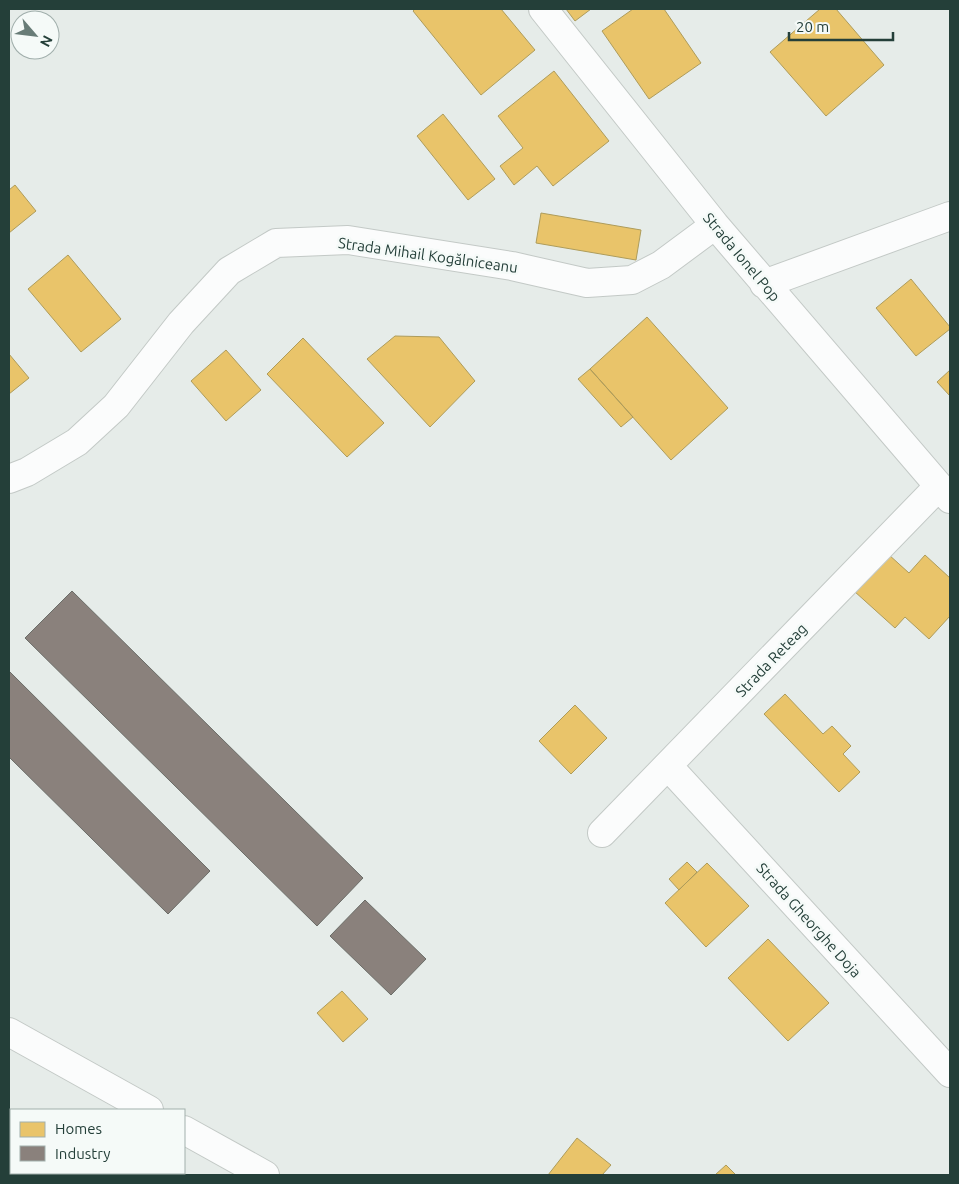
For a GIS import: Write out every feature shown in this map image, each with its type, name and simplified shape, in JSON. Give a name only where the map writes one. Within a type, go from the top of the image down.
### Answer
[{"type":"street","name":"Strada Ionel Pop","points":[[543,9],[715,225],[944,493]]},
{"type":"street","points":[[764,284],[950,216]]},
{"type":"street","name":"Strada Mihail Kogălniceanu","points":[[9,480],[27,472],[77,442],[116,406],[181,322],[228,271],[276,243],[348,240],[512,266],[587,283],[632,280],[660,265],[715,225]]},
{"type":"street","name":"Strada Reteag","points":[[602,833],[944,493]]},
{"type":"street","name":"Strada Gheorghe Doja","points":[[668,766],[950,1074]]},
{"type":"street","points":[[9,1032],[147,1109]]},
{"type":"street","points":[[185,1131],[265,1175]]},
{"type":"building: Homes","points":[[415,9],[501,9],[535,50],[481,95],[413,11]]},
{"type":"building: Homes","points":[[566,9],[591,9],[575,21]]},
{"type":"building: Homes","points":[[633,9],[664,9],[701,63],[649,99],[602,31]]},
{"type":"building: Homes","points":[[820,9],[836,9],[884,65],[826,116],[770,52]]},
{"type":"building: Homes","points":[[554,71],[609,141],[553,186],[537,166],[514,185],[500,166],[523,148],[498,116]]},
{"type":"building: Homes","points":[[443,114],[495,179],[468,200],[417,136]]},
{"type":"building: Homes","points":[[15,185],[36,211],[9,233],[9,190]]},
{"type":"building: Homes","points":[[541,213],[641,230],[636,260],[536,243]]},
{"type":"building: Homes","points":[[68,255],[121,319],[81,352],[28,289]]},
{"type":"building: Homes","points":[[911,279],[950,327],[950,329],[916,356],[876,308]]},
{"type":"building: Homes","points":[[647,317],[728,408],[671,460],[590,369]]},
{"type":"building: Homes","points":[[395,336],[439,337],[475,381],[430,427],[367,359]]},
{"type":"building: Homes","points":[[303,338],[384,423],[347,457],[267,374]]},
{"type":"building: Homes","points":[[226,350],[261,390],[226,421],[191,381]]},
{"type":"building: Homes","points":[[9,354],[29,378],[9,394]]},
{"type":"building: Homes","points":[[590,369],[633,417],[621,427],[578,379]]},
{"type":"building: Homes","points":[[950,370],[950,396],[937,382]]},
{"type":"building: Homes","points":[[888,554],[909,573],[925,555],[950,578],[950,616],[929,639],[905,617],[895,628],[854,591]]},
{"type":"building: Homes","points":[[785,694],[823,734],[832,726],[851,746],[843,754],[860,772],[839,792],[764,714]]},
{"type":"building: Homes","points":[[575,705],[607,738],[571,774],[539,741]]},
{"type":"building: Homes","points":[[687,862],[697,872],[679,890],[669,879]]},
{"type":"building: Homes","points":[[707,863],[749,906],[706,947],[665,903]]},
{"type":"building: Homes","points":[[768,939],[829,1003],[788,1041],[728,978]]},
{"type":"building: Homes","points":[[342,991],[368,1019],[343,1042],[317,1013]]},
{"type":"building: Homes","points":[[577,1138],[611,1165],[602,1175],[548,1175]]},
{"type":"building: Homes","points":[[726,1165],[736,1175],[715,1175]]},
{"type":"building: Industry","points":[[72,591],[363,878],[317,926],[25,638]]},
{"type":"building: Industry","points":[[9,671],[210,871],[168,914],[9,757]]},
{"type":"building: Industry","points":[[365,900],[426,959],[391,995],[330,936]]}]
